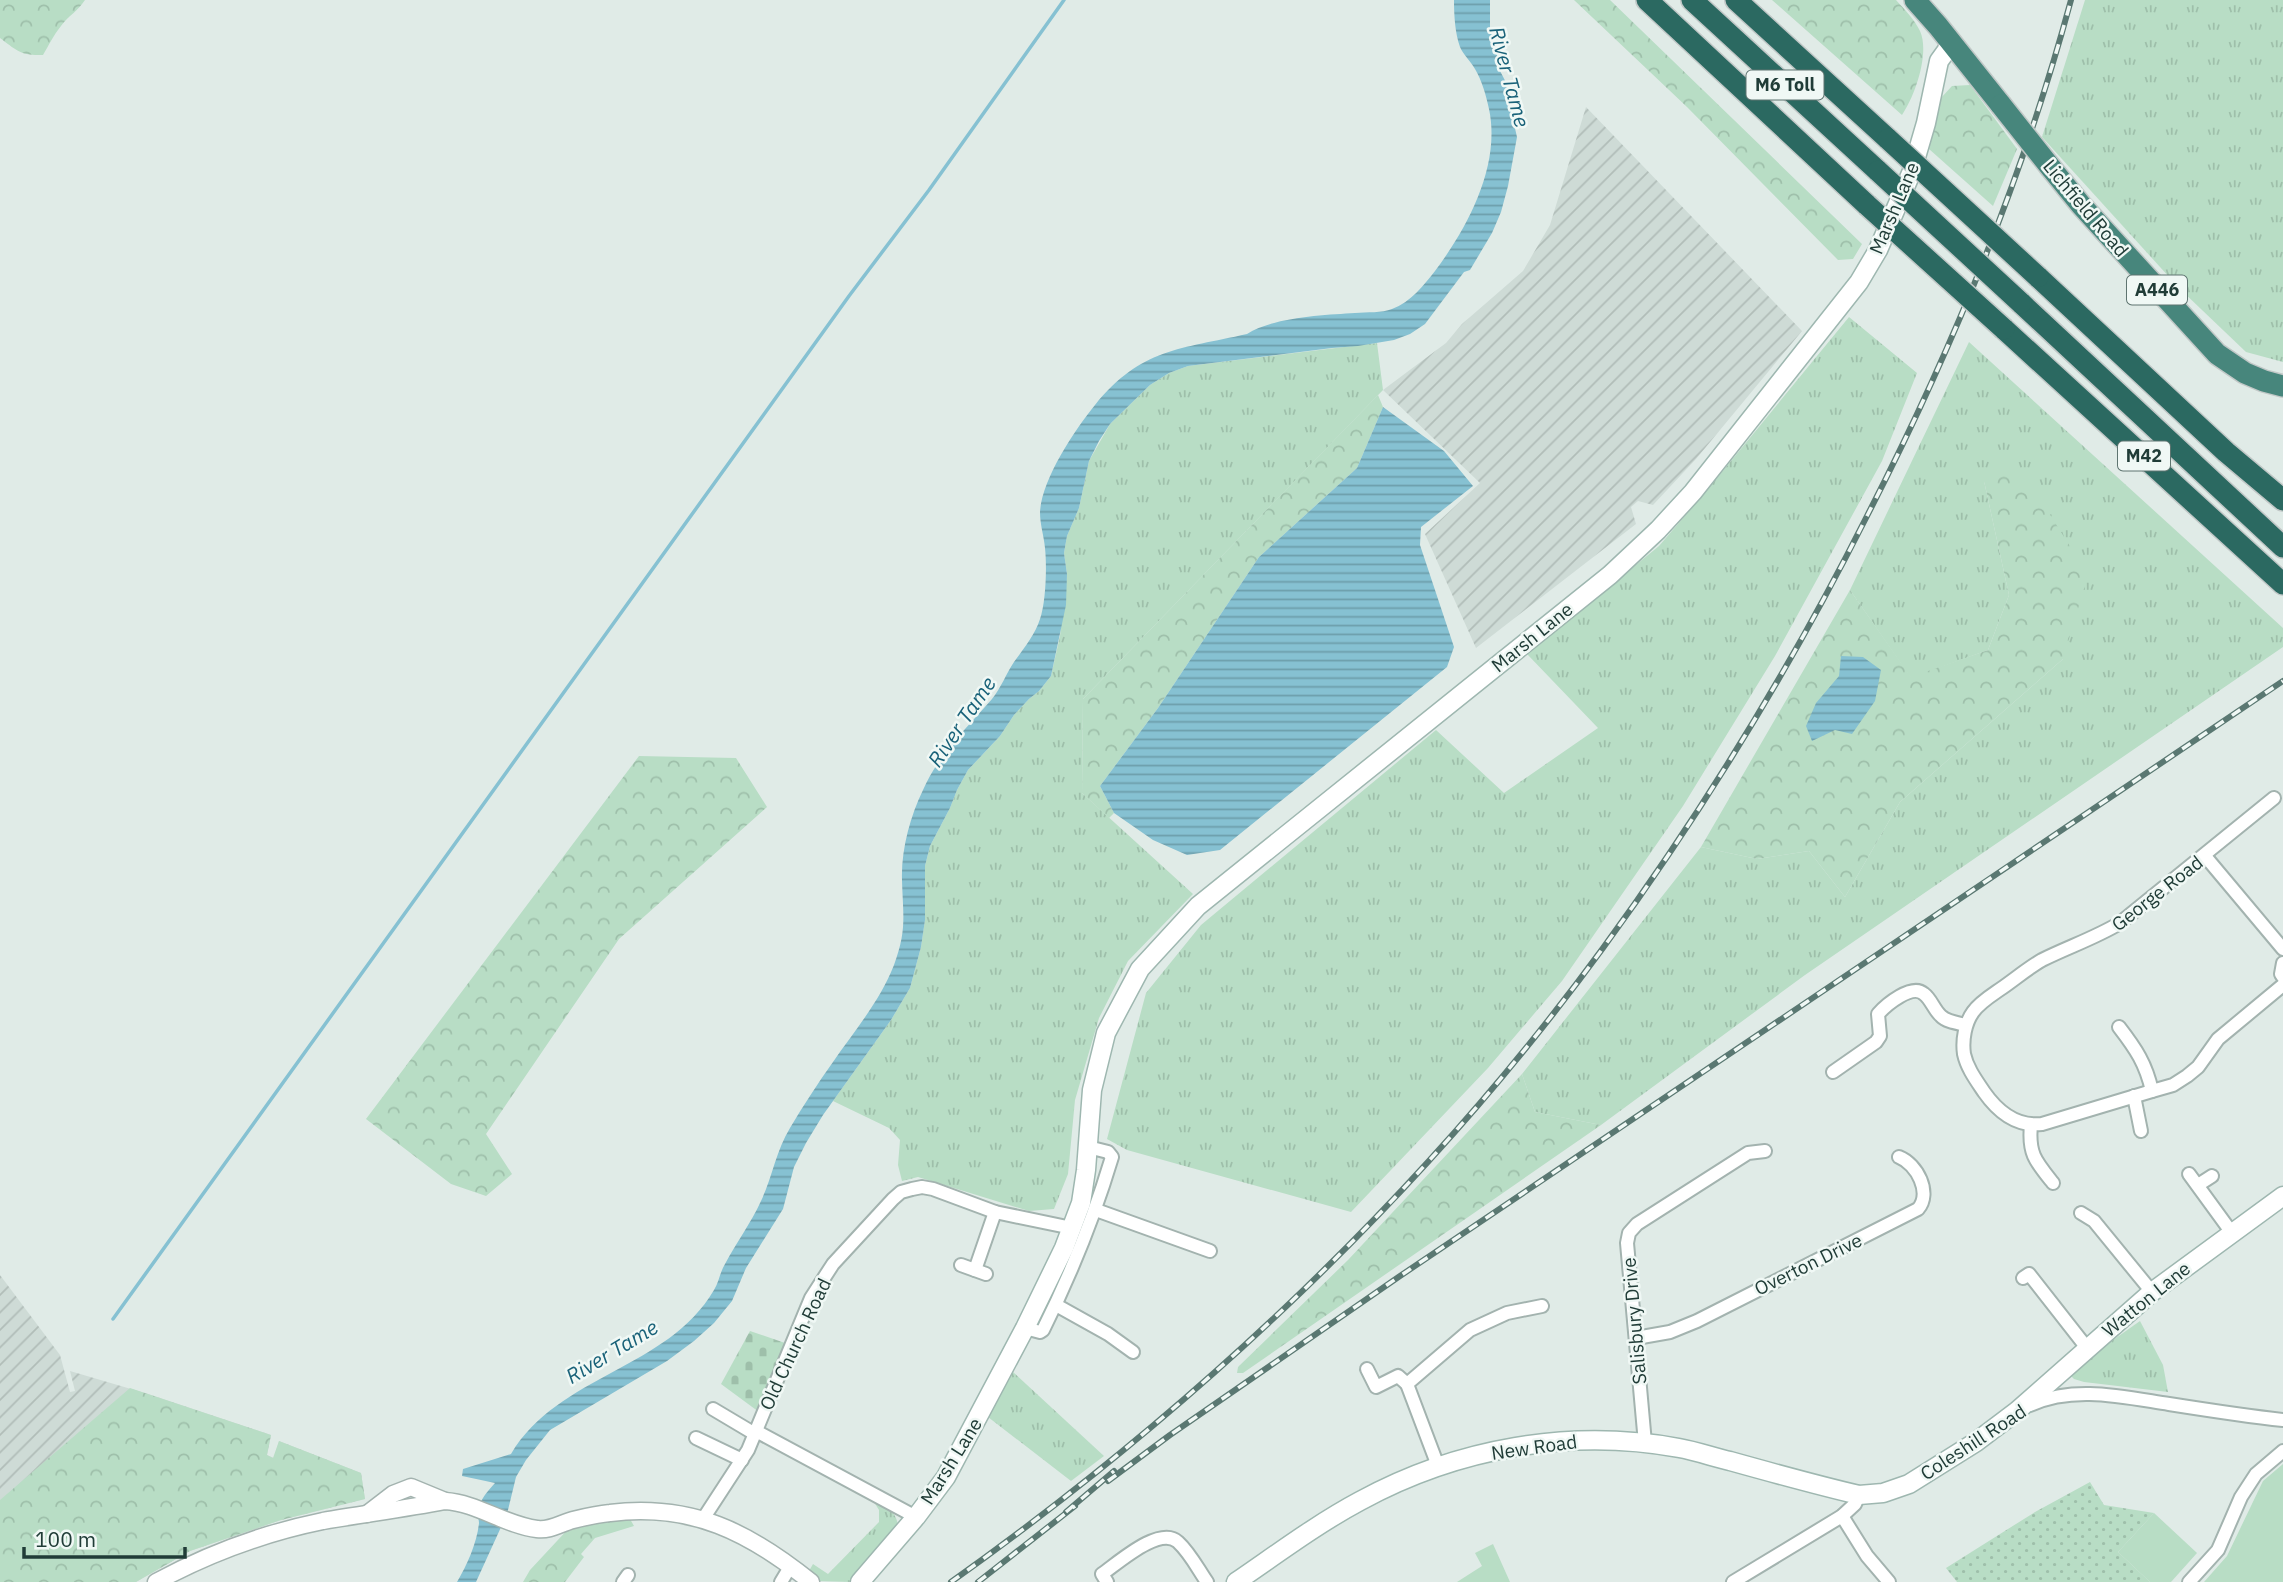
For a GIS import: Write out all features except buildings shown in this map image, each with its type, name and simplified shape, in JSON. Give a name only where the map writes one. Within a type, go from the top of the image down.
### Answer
[{"type":"highway","name":"M42","points":[[1647,0],[1867,205],[2283,584]]},
{"type":"highway","name":"M6 Toll","points":[[1692,0],[2283,547]]},
{"type":"highway","points":[[1736,0],[2226,452],[2283,500]]},
{"type":"highway","name":"Lichfield Road","points":[[1915,0],[2081,205],[2202,340],[2222,358],[2245,373],[2263,382],[2283,386]]},
{"type":"highway","points":[[2226,452],[2283,511]]},
{"type":"main road","name":"Marsh Lane","points":[[860,1582],[916,1517],[956,1460],[1025,1328],[1072,1228],[1084,1188],[1092,1090],[1100,1054],[1106,1033],[1140,970],[1215,891],[1610,575],[1658,530],[1693,492],[1835,314],[1878,250],[1912,171],[1940,61],[1957,50]]},
{"type":"main road","name":"Watton Lane","points":[[2017,1411],[2152,1292],[2283,1196]]},
{"type":"main road","name":"Coleshill Road","points":[[1859,1495],[1883,1493],[1909,1484],[1976,1442],[2017,1411]]},
{"type":"main road","name":"New Road","points":[[1236,1582],[1330,1518],[1404,1479],[1438,1466],[1493,1451],[1545,1443],[1597,1440],[1680,1448],[1859,1495]]},
{"type":"street","name":"George Road","points":[[1966,1025],[1975,1009],[2040,962],[2120,923],[2274,798]]},
{"type":"street","points":[[2205,856],[2283,949]]},
{"type":"street","points":[[2283,963],[2283,977]]},
{"type":"street","points":[[1833,1072],[1880,1036],[1878,1014],[1882,1009],[1908,992],[1916,990],[1924,993],[1941,1017],[1966,1025],[1964,1053],[1976,1079],[2001,1112],[2016,1122],[2031,1125],[2067,1118],[2173,1085],[2198,1067],[2218,1039],[2283,985]]},
{"type":"street","points":[[2119,1027],[2140,1055],[2152,1091]]},
{"type":"street","points":[[2134,1096],[2141,1131]]},
{"type":"street","points":[[2031,1125],[2029,1144],[2033,1155],[2053,1183]]},
{"type":"street","points":[[1025,1328],[1040,1332],[1043,1330],[1078,1257],[1096,1210],[1112,1157],[1108,1152],[1088,1147]]},
{"type":"street","name":"Salisbury Drive","points":[[1645,1443],[1627,1243],[1629,1233],[1637,1224],[1748,1153],[1765,1151]]},
{"type":"street","name":"Overton Drive","points":[[1636,1338],[1670,1332],[1697,1321],[1918,1209],[1924,1200],[1924,1187],[1911,1166],[1899,1157]]},
{"type":"street","points":[[2189,1174],[2232,1233]]},
{"type":"street","points":[[2198,1185],[2212,1176]]},
{"type":"street","name":"Old Church Road","points":[[703,1518],[742,1460],[821,1280],[901,1192],[922,1187],[933,1188],[995,1212],[1072,1228]]},
{"type":"street","points":[[1096,1210],[1210,1251]]},
{"type":"street","points":[[961,1265],[981,1272],[995,1212]]},
{"type":"street","points":[[2081,1213],[2094,1221],[2152,1292]]},
{"type":"street","points":[[2023,1278],[2029,1274],[2087,1348]]},
{"type":"street","points":[[1056,1305],[1108,1334],[1133,1352]]},
{"type":"street","points":[[1407,1384],[1470,1330],[1507,1313],[1542,1306]]},
{"type":"street","points":[[1367,1369],[1376,1387],[1398,1376],[1407,1384],[1438,1466]]},
{"type":"street","points":[[2060,1372],[2070,1394]]},
{"type":"street","name":"Coleshill Road","points":[[2017,1411],[2044,1399],[2070,1394],[2129,1396],[2283,1420]]},
{"type":"street","points":[[713,1409],[916,1517]]},
{"type":"street","points":[[696,1438],[742,1460]]},
{"type":"street","points":[[2189,1582],[2218,1550],[2241,1497],[2256,1474],[2283,1451]]},
{"type":"street","points":[[1733,1582],[1842,1516],[1855,1504],[1859,1495]]},
{"type":"street","points":[[156,1582],[182,1567],[237,1545],[302,1526],[452,1502],[543,1530],[570,1521],[611,1513],[675,1512],[703,1518],[741,1535],[811,1582]]},
{"type":"street","points":[[1842,1516],[1867,1556],[1889,1582]]},
{"type":"street","points":[[1107,1582],[1102,1574],[1155,1538],[1166,1537],[1176,1539],[1207,1582]]},
{"type":"street","points":[[781,1582],[790,1567]]},
{"type":"shaded area","points":[[1586,107],[1802,331],[1696,459],[1653,505],[1638,501],[1631,507],[1636,524],[1476,648],[1425,534],[1480,483],[1383,390],[1446,343],[1462,324],[1523,271],[1550,225]]},
{"type":"shaded area","points":[[0,1275],[60,1355],[70,1392],[75,1391],[70,1371],[271,1435],[267,1455],[274,1458],[279,1441],[361,1473],[365,1499],[281,1520],[190,1551],[136,1582],[0,1582]]},
{"type":"green space","points":[[0,0],[85,0],[61,26],[43,55],[35,55],[19,51],[0,38]]},
{"type":"green space","points":[[1574,0],[1610,0],[1862,244],[1853,259],[1838,260],[1687,107]]},
{"type":"green space","points":[[1772,0],[1896,0],[1918,27],[1923,40],[1920,74],[1902,115]]},
{"type":"green space","points":[[2085,0],[2283,0],[2283,362],[2246,352],[2180,289],[2042,137]]},
{"type":"green space","points":[[1970,85],[2017,149],[1993,206],[1929,149],[1940,99],[1952,86]]},
{"type":"green space","points":[[1849,317],[1917,373],[1882,461],[1775,656],[1683,806],[1562,981],[1488,1068],[1351,1212],[1127,1150],[1107,1139],[1146,993],[1201,925],[1436,730],[1504,793],[1598,728],[1527,654],[1659,546]]},
{"type":"green space","points":[[1969,342],[2283,628],[2283,647],[1805,975],[1601,1125],[1535,1112],[1522,1074],[1701,847],[1757,859],[1809,851],[1845,897],[1900,802],[2063,659],[1984,481],[2009,595],[1988,650],[1911,678],[1850,590]]},
{"type":"green space","points":[[1377,343],[1383,390],[1083,699],[1082,793],[1193,894],[1128,961],[1099,1018],[1075,1100],[1068,1174],[1054,1209],[1029,1211],[918,1177],[902,1181],[898,1165],[900,1140],[889,1128],[833,1101],[891,1020],[910,988],[925,920],[925,866],[930,846],[957,790],[968,770],[1051,676],[1060,636],[1067,574],[1064,553],[1067,536],[1079,508],[1089,461],[1110,424],[1150,385],[1169,373],[1188,366]]},
{"type":"green space","points":[[1378,395],[1383,407],[1357,468],[1259,557],[1158,708],[1100,786],[1114,813],[1109,818],[1082,793],[1083,699]]},
{"type":"green space","points":[[2010,474],[2032,486],[2088,575],[2063,659],[1900,802],[1845,897],[1809,851],[1757,859],[1701,847],[1850,590],[1911,677],[1988,650],[2009,595],[1984,481]]},
{"type":"green space","points":[[639,756],[736,758],[767,807],[619,939],[486,1134],[512,1174],[486,1196],[451,1184],[366,1119]]},
{"type":"green space","points":[[1522,1074],[1535,1112],[1601,1125],[1243,1373],[1237,1373],[1238,1367],[1348,1260]]},
{"type":"green space","points":[[2140,1321],[2163,1365],[2168,1392],[2084,1382],[2070,1375],[2072,1369]]},
{"type":"green space","points":[[750,1331],[785,1343],[759,1412],[721,1384]]},
{"type":"green space","points":[[1013,1372],[1104,1456],[1071,1481],[988,1417]]},
{"type":"green space","points":[[130,1388],[271,1435],[267,1455],[273,1458],[279,1441],[361,1473],[365,1499],[281,1520],[190,1551],[136,1582],[0,1582],[0,1500]]},
{"type":"green space","points":[[2283,1464],[2283,1582],[2204,1582],[2227,1556],[2263,1481]]},
{"type":"green space","points":[[2090,1482],[2104,1505],[2154,1513],[2118,1552],[2150,1582],[1957,1582],[1946,1568],[2035,1512]]},
{"type":"green space","points":[[874,1502],[894,1514],[898,1528],[852,1582],[817,1581],[809,1571],[813,1564],[828,1574],[879,1522],[879,1510]]},
{"type":"green space","points":[[2154,1513],[2197,1553],[2171,1582],[2150,1582],[2118,1552]]},
{"type":"green space","points":[[630,1519],[634,1526],[595,1538],[581,1554],[584,1557],[565,1582],[523,1582],[530,1570],[570,1527]]},
{"type":"green space","points":[[1493,1544],[1510,1582],[1457,1582],[1482,1566],[1475,1553]]},
{"type":"water","points":[[1454,0],[1490,0],[1490,32],[1495,40],[1499,69],[1511,92],[1510,107],[1517,137],[1501,212],[1470,270],[1464,272],[1425,324],[1410,334],[1394,340],[1358,346],[1188,366],[1169,373],[1150,385],[1110,424],[1089,461],[1079,508],[1067,536],[1064,553],[1067,574],[1066,605],[1051,676],[968,770],[930,846],[925,866],[925,920],[910,988],[806,1143],[794,1167],[783,1209],[746,1268],[732,1301],[714,1323],[667,1361],[550,1430],[516,1477],[507,1514],[476,1582],[457,1582],[476,1538],[480,1504],[495,1483],[462,1476],[463,1469],[511,1454],[532,1427],[556,1406],[642,1356],[694,1317],[714,1290],[723,1267],[757,1209],[790,1128],[882,991],[901,942],[903,857],[914,811],[937,764],[995,695],[1038,625],[1044,603],[1046,574],[1040,517],[1042,499],[1060,456],[1095,405],[1129,372],[1146,361],[1182,348],[1247,334],[1285,320],[1379,312],[1399,306],[1421,288],[1459,235],[1479,195],[1486,173],[1491,130],[1482,83],[1458,42]]},
{"type":"water","points":[[1383,407],[1444,451],[1473,486],[1421,527],[1420,545],[1454,647],[1447,667],[1220,850],[1187,855],[1153,840],[1114,813],[1100,786],[1158,708],[1259,557],[1357,468]]},
{"type":"water","points":[[1841,656],[1863,657],[1881,670],[1875,701],[1852,734],[1835,730],[1812,741],[1806,726],[1816,703],[1839,676]]},
{"type":"waterway","points":[[113,1319],[1064,0]]},
{"type":"railway","points":[[951,1582],[1042,1515],[1132,1443],[1218,1369],[1302,1291],[1383,1210],[1461,1125],[1534,1038],[1640,896],[1710,791],[1776,683],[1838,572],[1898,454],[1956,328],[2008,198],[2031,133],[2071,0]]},
{"type":"railway","points":[[1108,1481],[1400,1276],[2283,681]]},
{"type":"railway","points":[[1066,1512],[1114,1471]]},
{"type":"railway","points":[[978,1582],[1075,1506]]},
{"type":"water label","name":"River Tame","points":[[1509,77]]},
{"type":"water label","name":"River Tame","points":[[962,722]]},
{"type":"water label","name":"River Tame","points":[[612,1352]]}]
